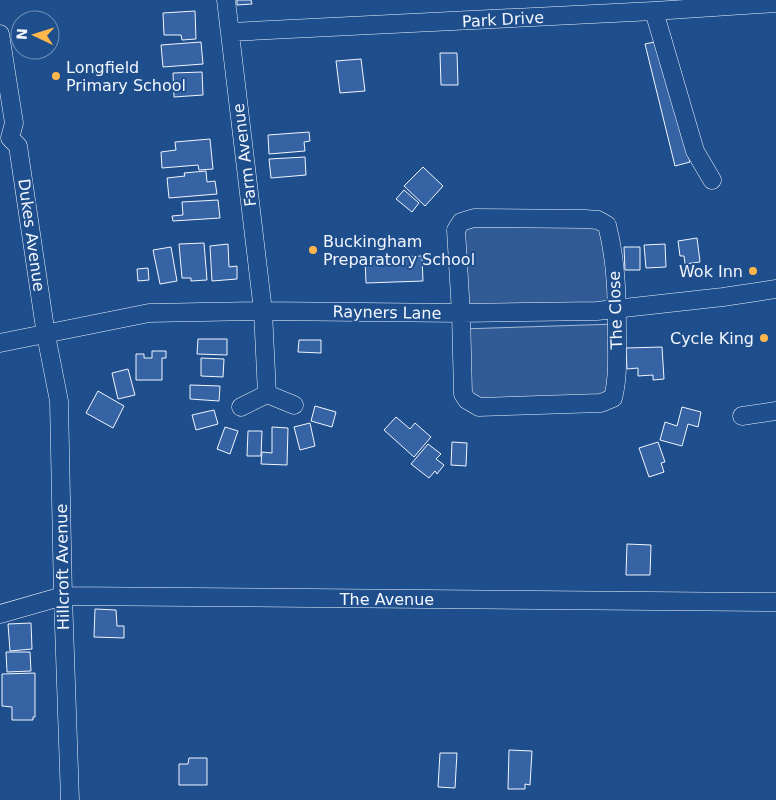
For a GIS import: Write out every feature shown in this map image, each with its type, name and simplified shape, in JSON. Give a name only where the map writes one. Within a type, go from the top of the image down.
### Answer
[{"type":"street","name":"Farm Avenue","points":[[226,0],[263,311],[267,394]]},
{"type":"street","name":"Park Drive","points":[[230,32],[654,11],[776,3]]},
{"type":"street","points":[[654,11],[695,151],[712,180]]},
{"type":"street","points":[[0,34],[14,123],[5,138]]},
{"type":"street","name":"Dukes Avenue","points":[[5,138],[18,146],[46,335]]},
{"type":"street","name":"The Close","points":[[474,218],[598,220],[607,225],[612,242],[618,309],[617,382],[613,398],[601,403],[479,408],[467,400],[463,394],[456,230],[461,222],[474,218]]},
{"type":"street","name":"Rayners Lane","points":[[0,343],[149,313],[263,311],[461,313],[618,309],[776,289]]},
{"type":"street","name":"Hillcroft Avenue","points":[[46,335],[59,401],[70,800]]},
{"type":"street","points":[[241,407],[267,394],[294,405]]},
{"type":"street","points":[[742,416],[776,411]]},
{"type":"street","name":"The Avenue","points":[[0,614],[63,596],[776,602]]},
{"type":"shaded area","points":[[598,220],[617,302],[460,306],[461,222]]},
{"type":"shaded area","points":[[617,324],[613,398],[467,400],[461,329]]},
{"type":"building","points":[[237,0],[251,0],[252,4],[237,5]]},
{"type":"building","points":[[195,11],[196,39],[182,40],[181,35],[164,35],[163,13]]},
{"type":"building","points":[[659,41],[690,162],[675,166],[645,44]]},
{"type":"building","points":[[201,42],[203,64],[163,67],[161,45]]},
{"type":"building","points":[[440,53],[457,53],[458,85],[441,85]]},
{"type":"building","points":[[361,59],[365,91],[340,93],[336,61]]},
{"type":"building","points":[[202,72],[203,95],[174,97],[173,73]]},
{"type":"building","points":[[309,132],[310,141],[304,142],[305,151],[269,154],[268,135]]},
{"type":"building","points":[[210,139],[213,169],[199,170],[198,165],[162,168],[161,152],[176,150],[175,142]]},
{"type":"building","points":[[305,157],[306,175],[271,178],[269,159]]},
{"type":"building","points":[[423,167],[443,186],[425,206],[404,186]]},
{"type":"building","points":[[206,171],[207,182],[215,181],[217,194],[169,198],[167,178],[185,176],[184,173]]},
{"type":"building","points":[[404,190],[419,203],[412,212],[396,199]]},
{"type":"building","points":[[218,200],[220,218],[173,221],[172,216],[183,215],[182,202]]},
{"type":"building","points":[[697,238],[700,262],[685,264],[684,256],[680,256],[678,241]]},
{"type":"building","points":[[204,243],[207,280],[191,281],[191,278],[182,278],[179,244]]},
{"type":"building","points":[[228,244],[229,267],[237,266],[237,279],[212,281],[210,246]]},
{"type":"building","points":[[665,244],[666,267],[646,268],[644,245]]},
{"type":"building","points":[[171,247],[177,281],[160,284],[153,250]]},
{"type":"building","points":[[624,247],[640,247],[640,270],[625,270]]},
{"type":"building","points":[[422,256],[423,281],[366,283],[365,258]]},
{"type":"building","points":[[148,268],[149,280],[138,281],[137,269]]},
{"type":"building","points":[[198,339],[227,339],[227,355],[197,354]]},
{"type":"building","points":[[299,340],[321,340],[321,353],[298,352]]},
{"type":"building","points":[[662,347],[664,379],[653,380],[653,375],[638,376],[638,368],[627,369],[626,348]]},
{"type":"building","points":[[152,351],[166,351],[166,358],[162,358],[162,380],[136,380],[136,354],[144,354],[144,358],[152,358]]},
{"type":"building","points":[[201,358],[224,359],[223,377],[201,376]]},
{"type":"building","points":[[128,369],[135,395],[118,399],[112,373]]},
{"type":"building","points":[[190,385],[220,386],[219,401],[190,399]]},
{"type":"building","points":[[98,391],[124,406],[113,428],[86,413]]},
{"type":"building","points":[[315,406],[336,412],[332,427],[311,421]]},
{"type":"building","points":[[682,407],[701,412],[698,427],[688,424],[682,446],[660,440],[665,422],[677,426]]},
{"type":"building","points":[[214,410],[218,424],[196,430],[192,415]]},
{"type":"building","points":[[396,417],[410,429],[415,423],[431,437],[414,457],[384,430]]},
{"type":"building","points":[[310,423],[315,446],[300,450],[294,427]]},
{"type":"building","points":[[225,427],[238,431],[230,454],[217,449]]},
{"type":"building","points":[[272,427],[288,428],[287,465],[261,464],[262,452],[272,453]]},
{"type":"building","points":[[248,431],[262,431],[261,456],[247,456]]},
{"type":"building","points":[[452,442],[467,443],[466,466],[451,465]]},
{"type":"building","points":[[658,442],[665,462],[661,463],[664,472],[649,477],[639,448]]},
{"type":"building","points":[[428,444],[441,454],[436,459],[444,465],[437,474],[435,471],[429,478],[411,464]]},
{"type":"building","points":[[627,544],[651,545],[650,575],[626,575]]},
{"type":"building","points":[[95,609],[116,610],[117,626],[124,626],[124,638],[94,637]]},
{"type":"building","points":[[31,623],[32,649],[10,651],[8,624]]},
{"type":"building","points":[[6,652],[30,652],[31,671],[7,672]]},
{"type":"building","points":[[35,673],[35,717],[33,717],[33,720],[12,720],[12,707],[2,706],[2,674]]},
{"type":"building","points":[[509,750],[532,751],[530,785],[525,784],[525,789],[508,789]]},
{"type":"building","points":[[440,753],[457,753],[455,788],[438,787]]},
{"type":"building","points":[[189,758],[207,758],[207,785],[179,785],[179,764],[188,764]]},
{"type":"place","name":"Longfield Primary School","points":[[56,76]]},
{"type":"place","name":"Buckingham Preparatory School","points":[[313,250]]},
{"type":"place","name":"Wok Inn","points":[[753,271]]},
{"type":"place","name":"Cycle King","points":[[764,338]]}]
